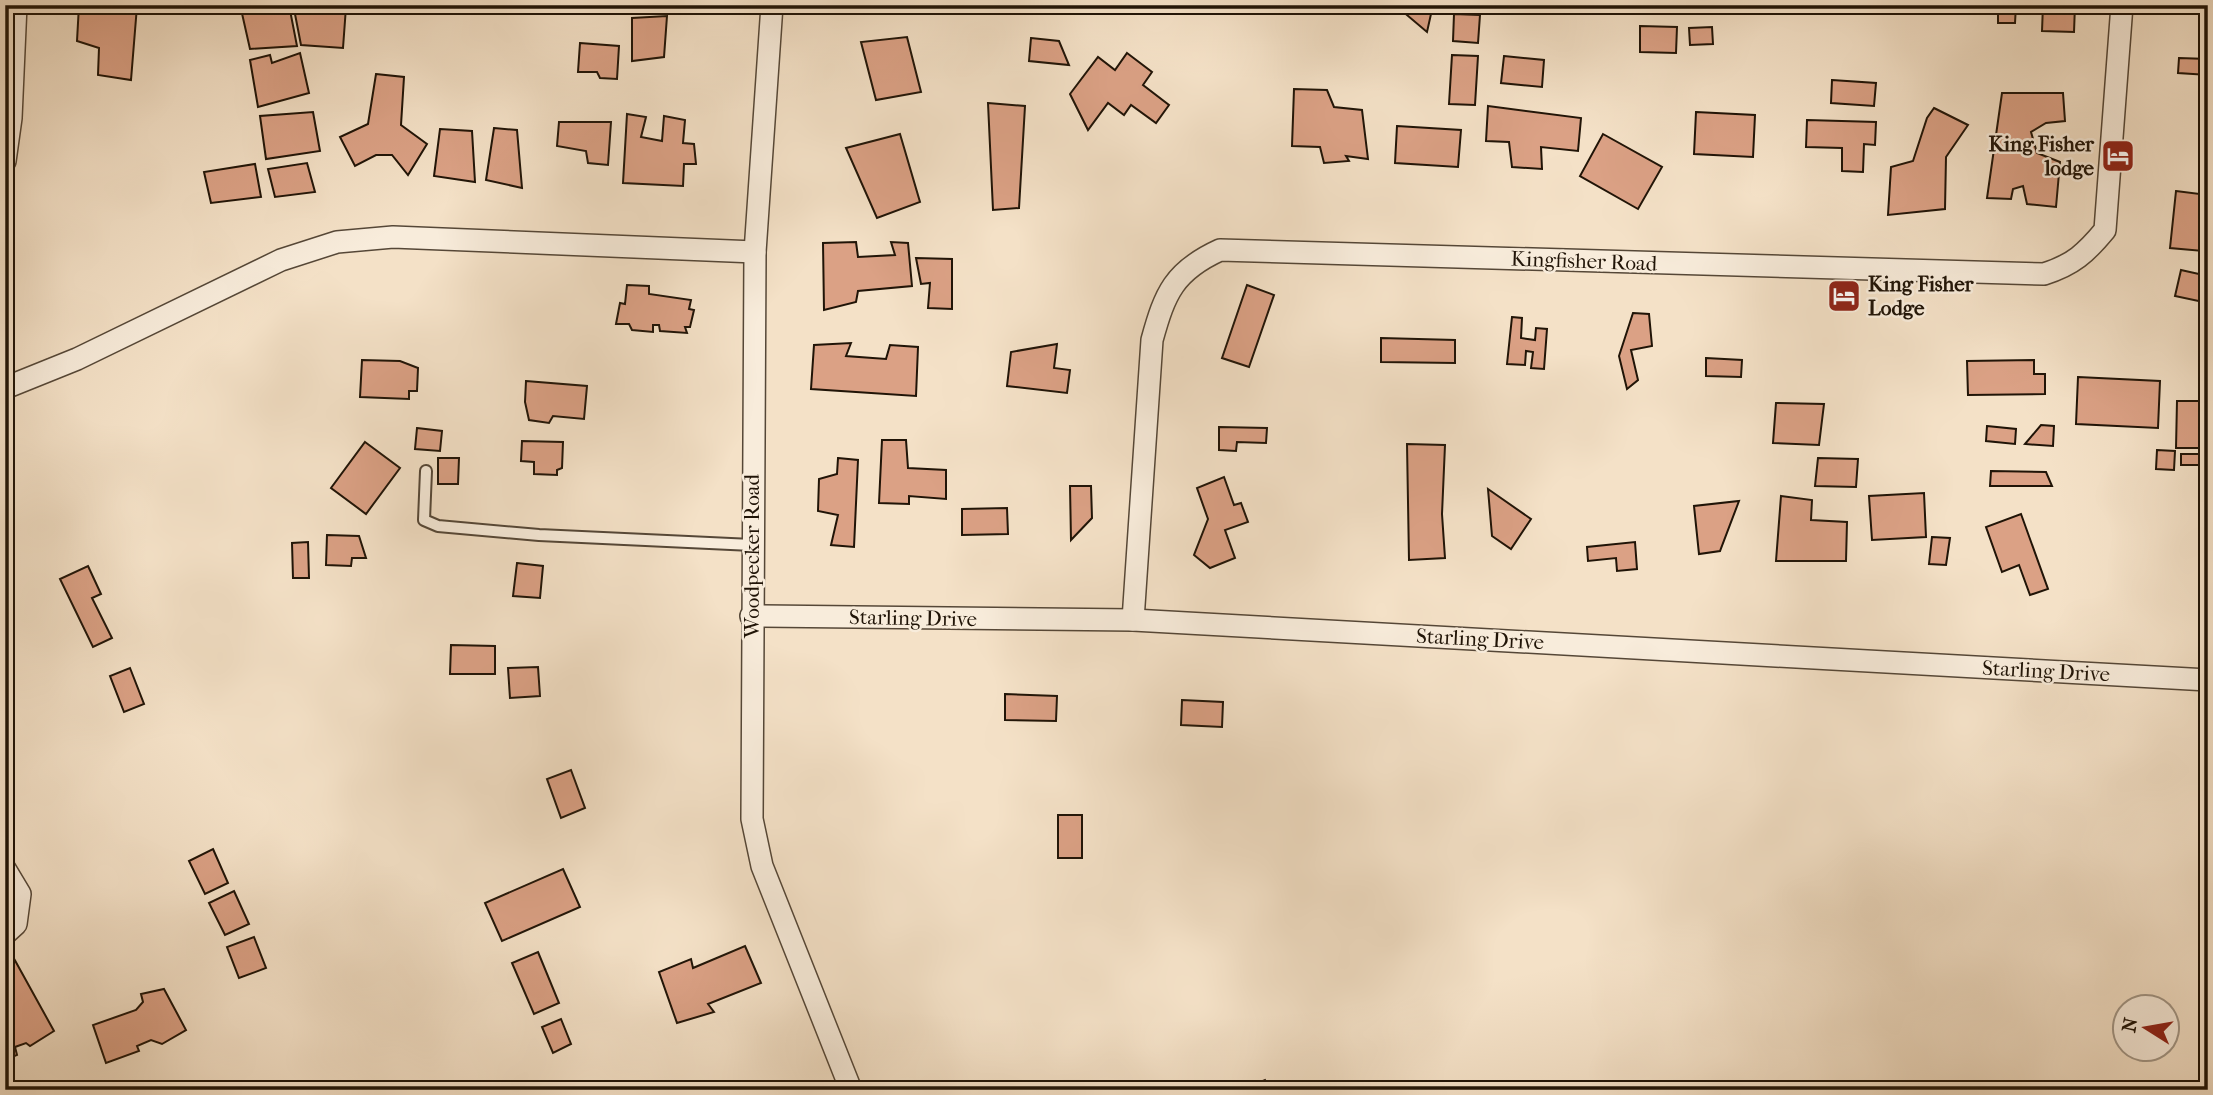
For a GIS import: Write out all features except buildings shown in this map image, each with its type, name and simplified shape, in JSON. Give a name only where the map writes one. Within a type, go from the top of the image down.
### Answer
[{"type":"street","points":[[5,162],[11,118],[16,5]]},
{"type":"street","name":"Woodpecker Road","points":[[772,5],[755,252],[752,819],[758,849],[851,1090]]},
{"type":"street","name":"Kingfisher Road","points":[[1133,620],[1152,340],[1161,306],[1175,279],[1194,262],[1220,250],[2044,274],[2066,268],[2083,256],[2105,230],[2122,5]]},
{"type":"street","points":[[5,388],[77,359],[281,260],[337,242],[393,237],[755,252]]},
{"type":"street","name":"Starling Drive","points":[[751,616],[1133,620],[2208,680]]},
{"type":"street","points":[[5,869],[20,894],[16,924],[5,934]]},
{"type":"lane","points":[[426,471],[422,512],[424,520],[438,526],[527,534],[752,545]]},
{"type":"place","name":"King Fisher lodge","points":[[2118,156]]},
{"type":"place","name":"King Fisher Lodge","points":[[1844,296]]}]
